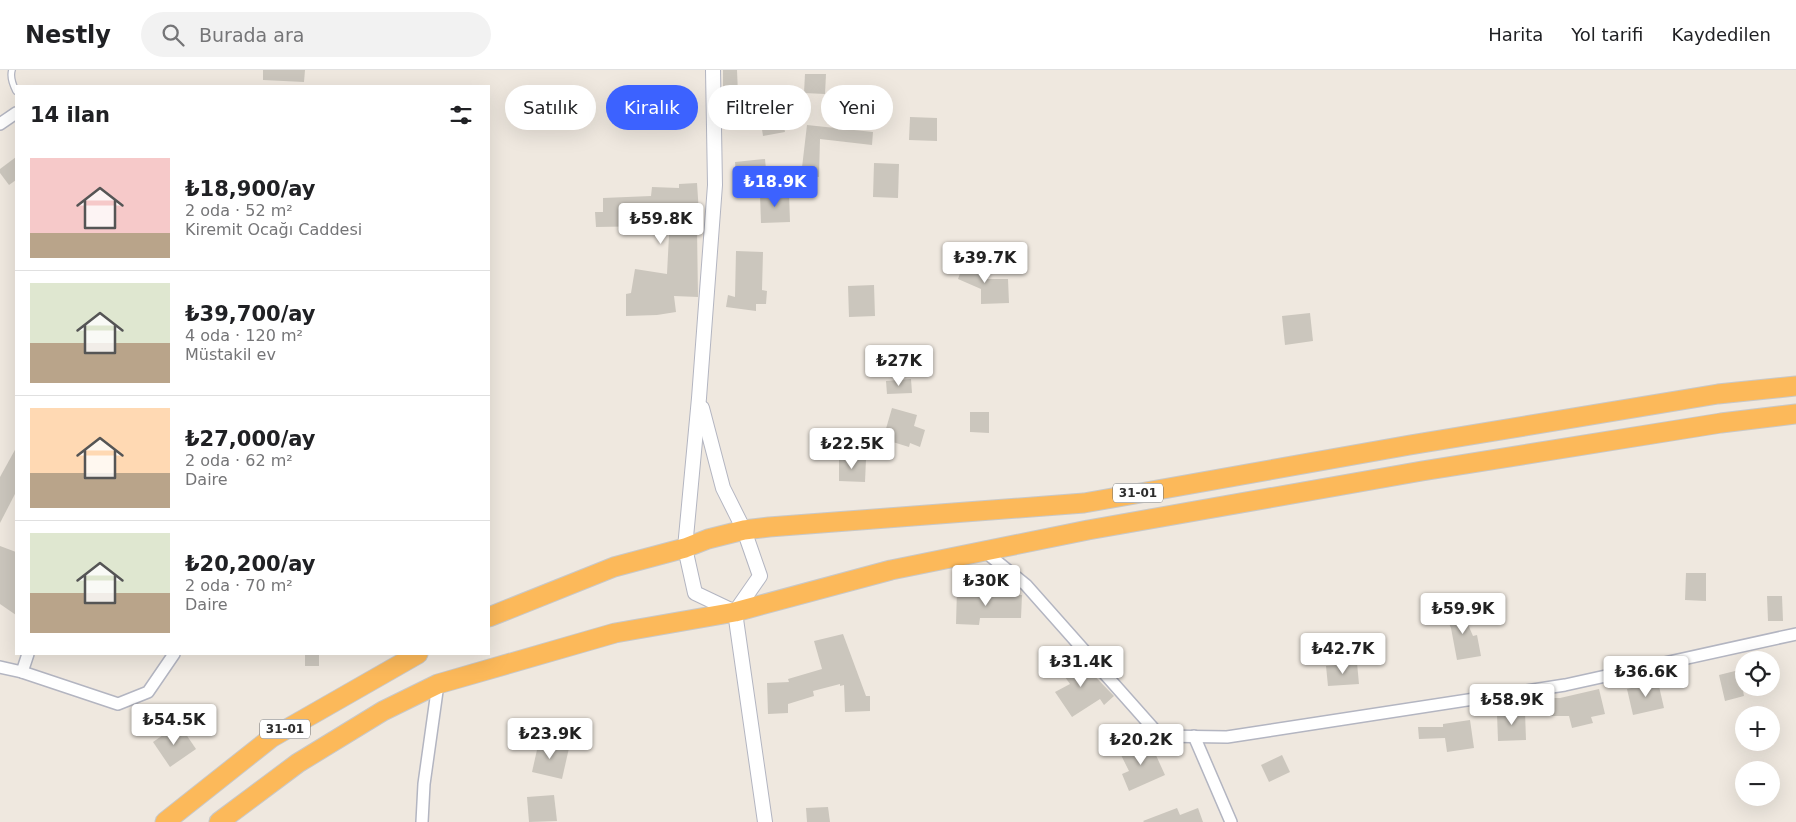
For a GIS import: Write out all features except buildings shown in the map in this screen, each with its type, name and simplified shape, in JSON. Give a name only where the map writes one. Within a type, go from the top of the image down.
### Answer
[{"type":"highway","name":"31-01","points":[[490,617],[614,567],[744,530],[769,526],[1084,503],[1439,440],[1718,394],[1796,386]]},
{"type":"highway","name":"31-01","points":[[219,822],[298,763],[383,711],[438,684],[615,633],[735,612],[891,570],[1088,530],[1422,471],[1721,423],[1796,414]]},
{"type":"highway","name":"31-01","points":[[165,822],[271,738],[416,655]]},
{"type":"street","points":[[713,70],[715,185],[699,398],[685,548],[695,593],[735,612]]},
{"type":"street","points":[[0,124],[15,114]]},
{"type":"street","points":[[699,398],[723,488],[744,530],[760,576],[735,612],[765,822]]},
{"type":"street","points":[[984,551],[1026,585],[1160,736],[1227,737],[1565,685],[1796,634]]},
{"type":"street","points":[[22,672],[28,655]]},
{"type":"street","points":[[0,667],[22,672],[118,704],[148,692],[173,655]]},
{"type":"street","points":[[422,822],[424,784],[438,684]]},
{"type":"street","points":[[1194,736],[1231,822]]},
{"type":"lane","points":[[12,70],[15,89]]}]
